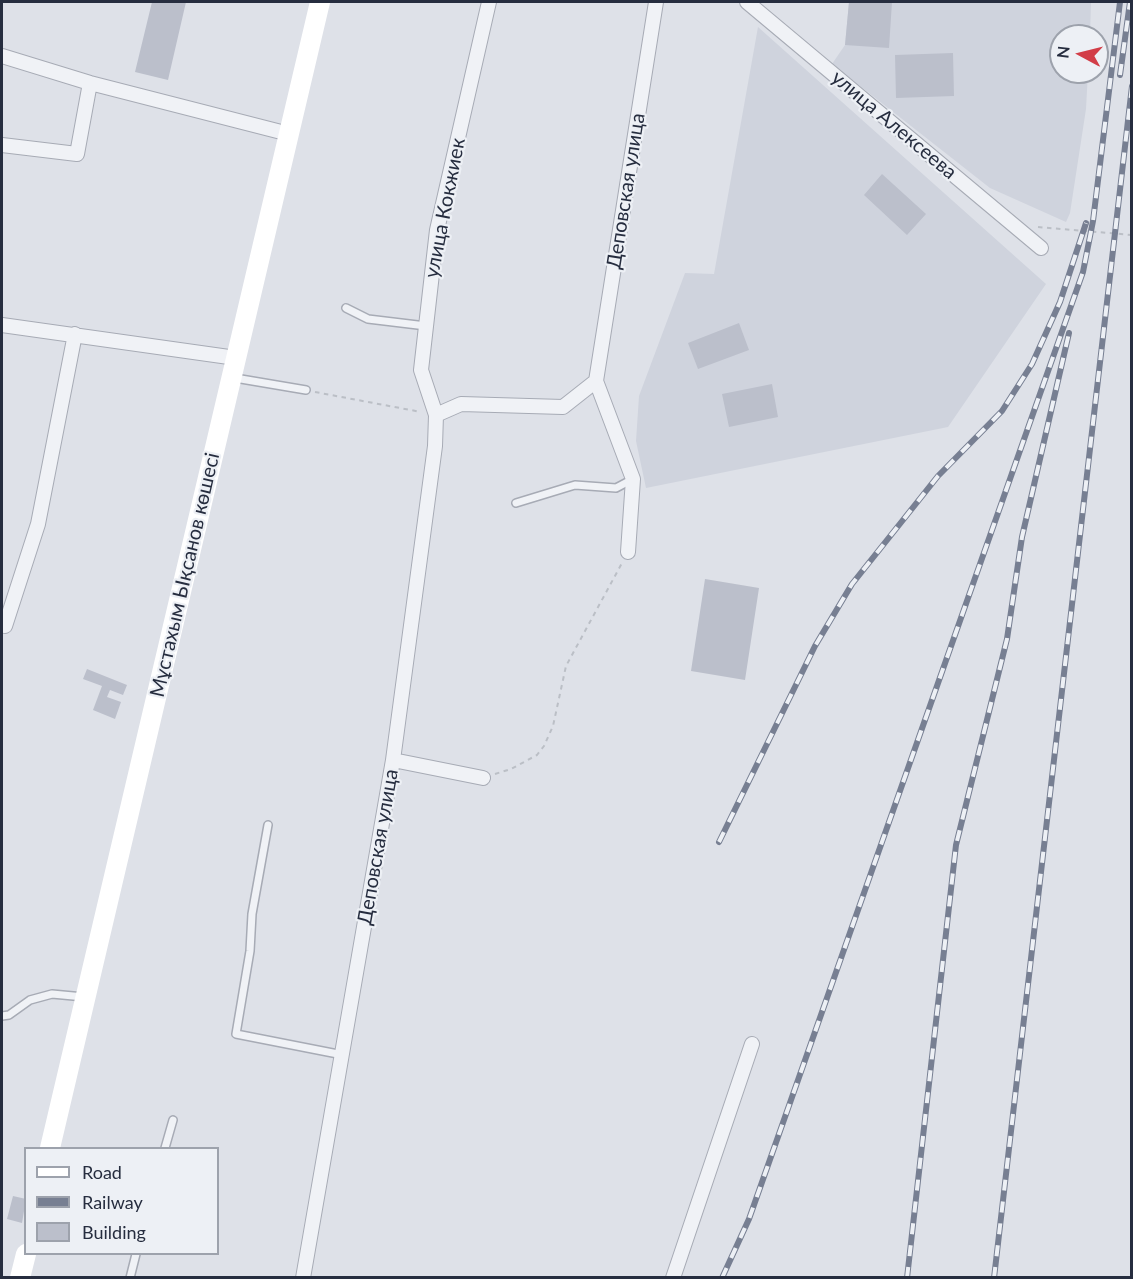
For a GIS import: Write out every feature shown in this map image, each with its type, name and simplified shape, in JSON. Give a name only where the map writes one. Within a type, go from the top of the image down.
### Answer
[{"type":"main road","name":"Мұстахым Ықсанов көшесі","points":[[50,1147],[320,2]]},
{"type":"main road","points":[[20,1278],[26,1255]]},
{"type":"street","name":"улица Кокжиек","points":[[436,415],[421,370],[437,230],[489,2]]},
{"type":"street","name":"Деповская улица","points":[[596,381],[656,2]]},
{"type":"street","name":"улица Алексеева","points":[[747,2],[1041,248]]},
{"type":"street","points":[[2,56],[90,83],[290,134]]},
{"type":"street","points":[[2,145],[77,154],[90,83]]},
{"type":"street","points":[[2,325],[75,334],[234,368]]},
{"type":"street","points":[[5,626],[38,524],[75,334]]},
{"type":"street","points":[[436,415],[461,404],[563,407],[596,381],[633,479],[628,552]]},
{"type":"street","name":"Деповская улица","points":[[303,1278],[393,760],[435,446],[436,415]]},
{"type":"street","points":[[393,760],[483,778]]},
{"type":"street","points":[[673,1278],[752,1044]]},
{"type":"lane","points":[[346,308],[368,319],[426,326]]},
{"type":"lane","points":[[234,368],[306,390]]},
{"type":"lane","points":[[516,503],[575,485],[616,488],[633,479]]},
{"type":"lane","points":[[268,825],[252,914],[250,951],[236,1034],[343,1055]]},
{"type":"lane","points":[[2,1016],[9,1015],[30,1000],[52,994],[84,997]]},
{"type":"lane","points":[[166,1147],[173,1120]]},
{"type":"lane","points":[[130,1278],[136,1255]]},
{"type":"path","points":[[1014,225],[1131,236]]},
{"type":"path","points":[[306,390],[436,415]]},
{"type":"path","points":[[483,778],[511,769],[537,754],[553,726],[566,666],[628,552]]},
{"type":"shaded area","points":[[849,2],[1091,2],[1090,24],[1049,24],[1049,84],[1087,84],[1086,109],[1070,213],[1066,222],[990,188],[832,64],[845,45]]},
{"type":"shaded area","points":[[758,27],[1046,284],[948,427],[646,488],[636,441],[639,396],[685,273],[714,274]]},
{"type":"building","points":[[152,2],[186,2],[168,80],[135,72]]},
{"type":"building","points":[[849,2],[892,2],[889,48],[845,45]]},
{"type":"building","points":[[953,53],[954,96],[896,98],[895,55]]},
{"type":"building","points":[[882,174],[926,214],[907,235],[864,195]]},
{"type":"building","points":[[739,323],[749,350],[698,369],[688,343]]},
{"type":"building","points":[[772,384],[778,417],[729,427],[722,394]]},
{"type":"building","points":[[705,579],[759,588],[745,680],[691,671]]},
{"type":"building","points":[[87,669],[127,685],[123,695],[110,690],[107,697],[121,702],[115,719],[93,710],[102,686],[83,679]]},
{"type":"building","points":[[13,1196],[24,1199],[22,1223],[7,1219]]},
{"type":"railway","points":[[722,1278],[749,1219],[1083,272],[1093,221],[1120,2]]},
{"type":"railway","points":[[1120,75],[1130,2]]},
{"type":"railway","points":[[994,1278],[1132,86]]},
{"type":"railway","points":[[719,842],[815,646],[852,584],[938,476],[1002,411],[1032,364],[1060,302],[1086,223]]},
{"type":"railway","points":[[907,1278],[956,845],[1007,639],[1022,537],[1069,333]]}]
